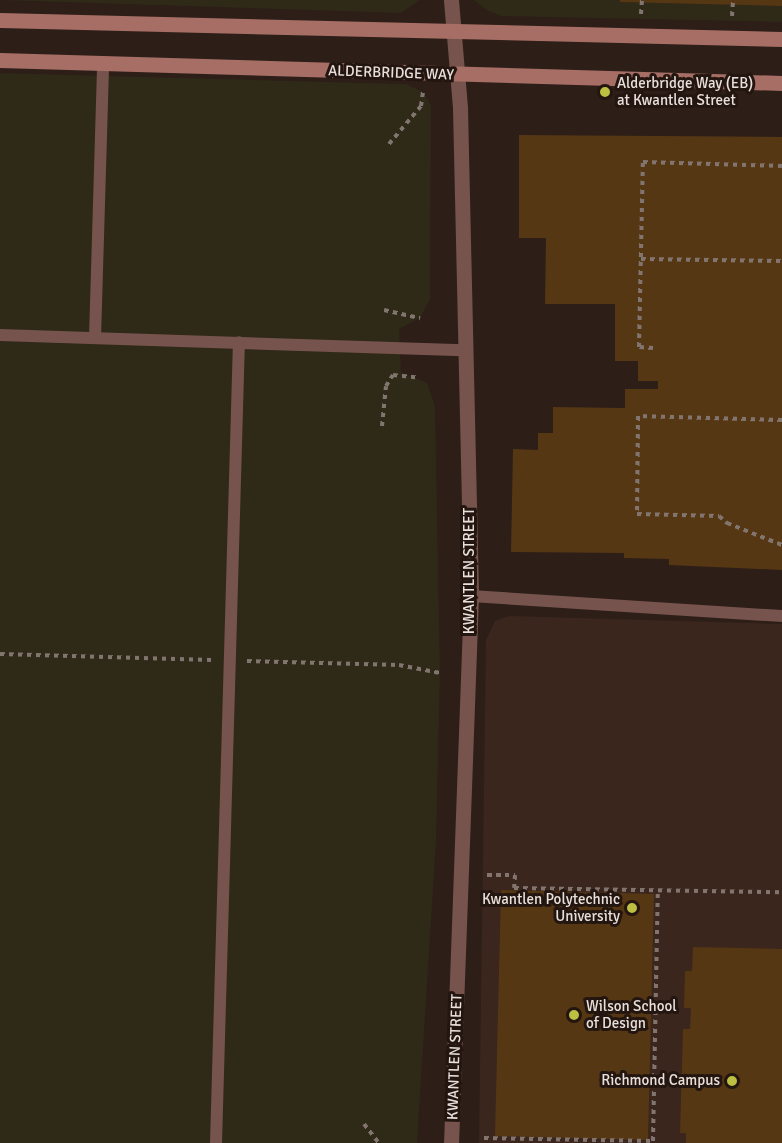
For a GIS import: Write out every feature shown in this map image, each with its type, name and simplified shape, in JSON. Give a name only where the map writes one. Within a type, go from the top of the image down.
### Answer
[{"type":"main road","points":[[0,20],[782,39]]},
{"type":"main road","name":"ALDERBRIDGE WAY","points":[[0,60],[782,83]]},
{"type":"street","name":"KWANTLEN STREET","points":[[451,0],[451,31],[462,164],[463,350],[471,596],[451,1143]]},
{"type":"lane","points":[[95,338],[103,62]]},
{"type":"lane","points":[[0,335],[463,350]]},
{"type":"lane","points":[[216,1143],[239,342]]},
{"type":"lane","points":[[471,596],[782,616]]},
{"type":"path","points":[[641,14],[642,0]]},
{"type":"path","points":[[732,16],[733,0]]},
{"type":"path","points":[[389,144],[421,106],[423,92]]},
{"type":"path","points":[[653,348],[639,347],[643,162],[782,166]]},
{"type":"path","points":[[640,259],[782,261]]},
{"type":"path","points":[[384,310],[420,318]]},
{"type":"path","points":[[381,426],[386,386],[393,375],[420,378]]},
{"type":"path","points":[[782,420],[638,416],[637,514],[718,516],[727,523],[782,545]]},
{"type":"path","points":[[487,875],[515,875],[514,888],[782,892]]},
{"type":"path","points":[[491,1143],[484,1138],[653,1141],[658,890]]},
{"type":"path","points":[[364,1124],[379,1143]]},
{"type":"shaded area","points":[[0,0],[420,0],[401,13]]},
{"type":"shaded area","points":[[474,0],[782,0],[782,22],[502,16],[488,11]]},
{"type":"shaded area","points":[[0,73],[406,84],[423,92],[431,105],[430,299],[420,318],[399,329],[401,372],[427,383],[435,406],[440,673],[436,841],[417,1143],[0,1143]]},
{"type":"shaded area","name":"Kwantlen Polytechnic University","points":[[510,616],[782,624],[782,1143],[479,1143],[486,640],[495,621]]},
{"type":"building","points":[[620,0],[782,0],[782,6],[620,2]]},
{"type":"building","points":[[519,135],[782,137],[782,570],[669,565],[669,559],[624,558],[624,553],[511,552],[513,449],[538,450],[538,433],[553,433],[553,407],[625,408],[625,389],[658,389],[658,381],[638,381],[638,361],[615,361],[615,304],[545,304],[546,238],[519,238]]},
{"type":"building","name":"Wilson School of Design","points":[[501,890],[654,894],[648,1140],[495,1136]]},
{"type":"building","name":"Richmond Campus","points":[[693,947],[782,949],[782,1143],[686,1143],[686,1133],[680,1133],[683,1029],[690,1029],[691,1008],[684,1008],[685,971],[692,971]]},
{"type":"place","name":"Alderbridge Way (EB) at Kwantlen Street","points":[[605,92]]},
{"type":"place","name":"Kwantlen Polytechnic University","points":[[632,908]]},
{"type":"place","name":"Wilson School of Design","points":[[574,1015]]},
{"type":"place","name":"Richmond Campus","points":[[732,1081]]}]
